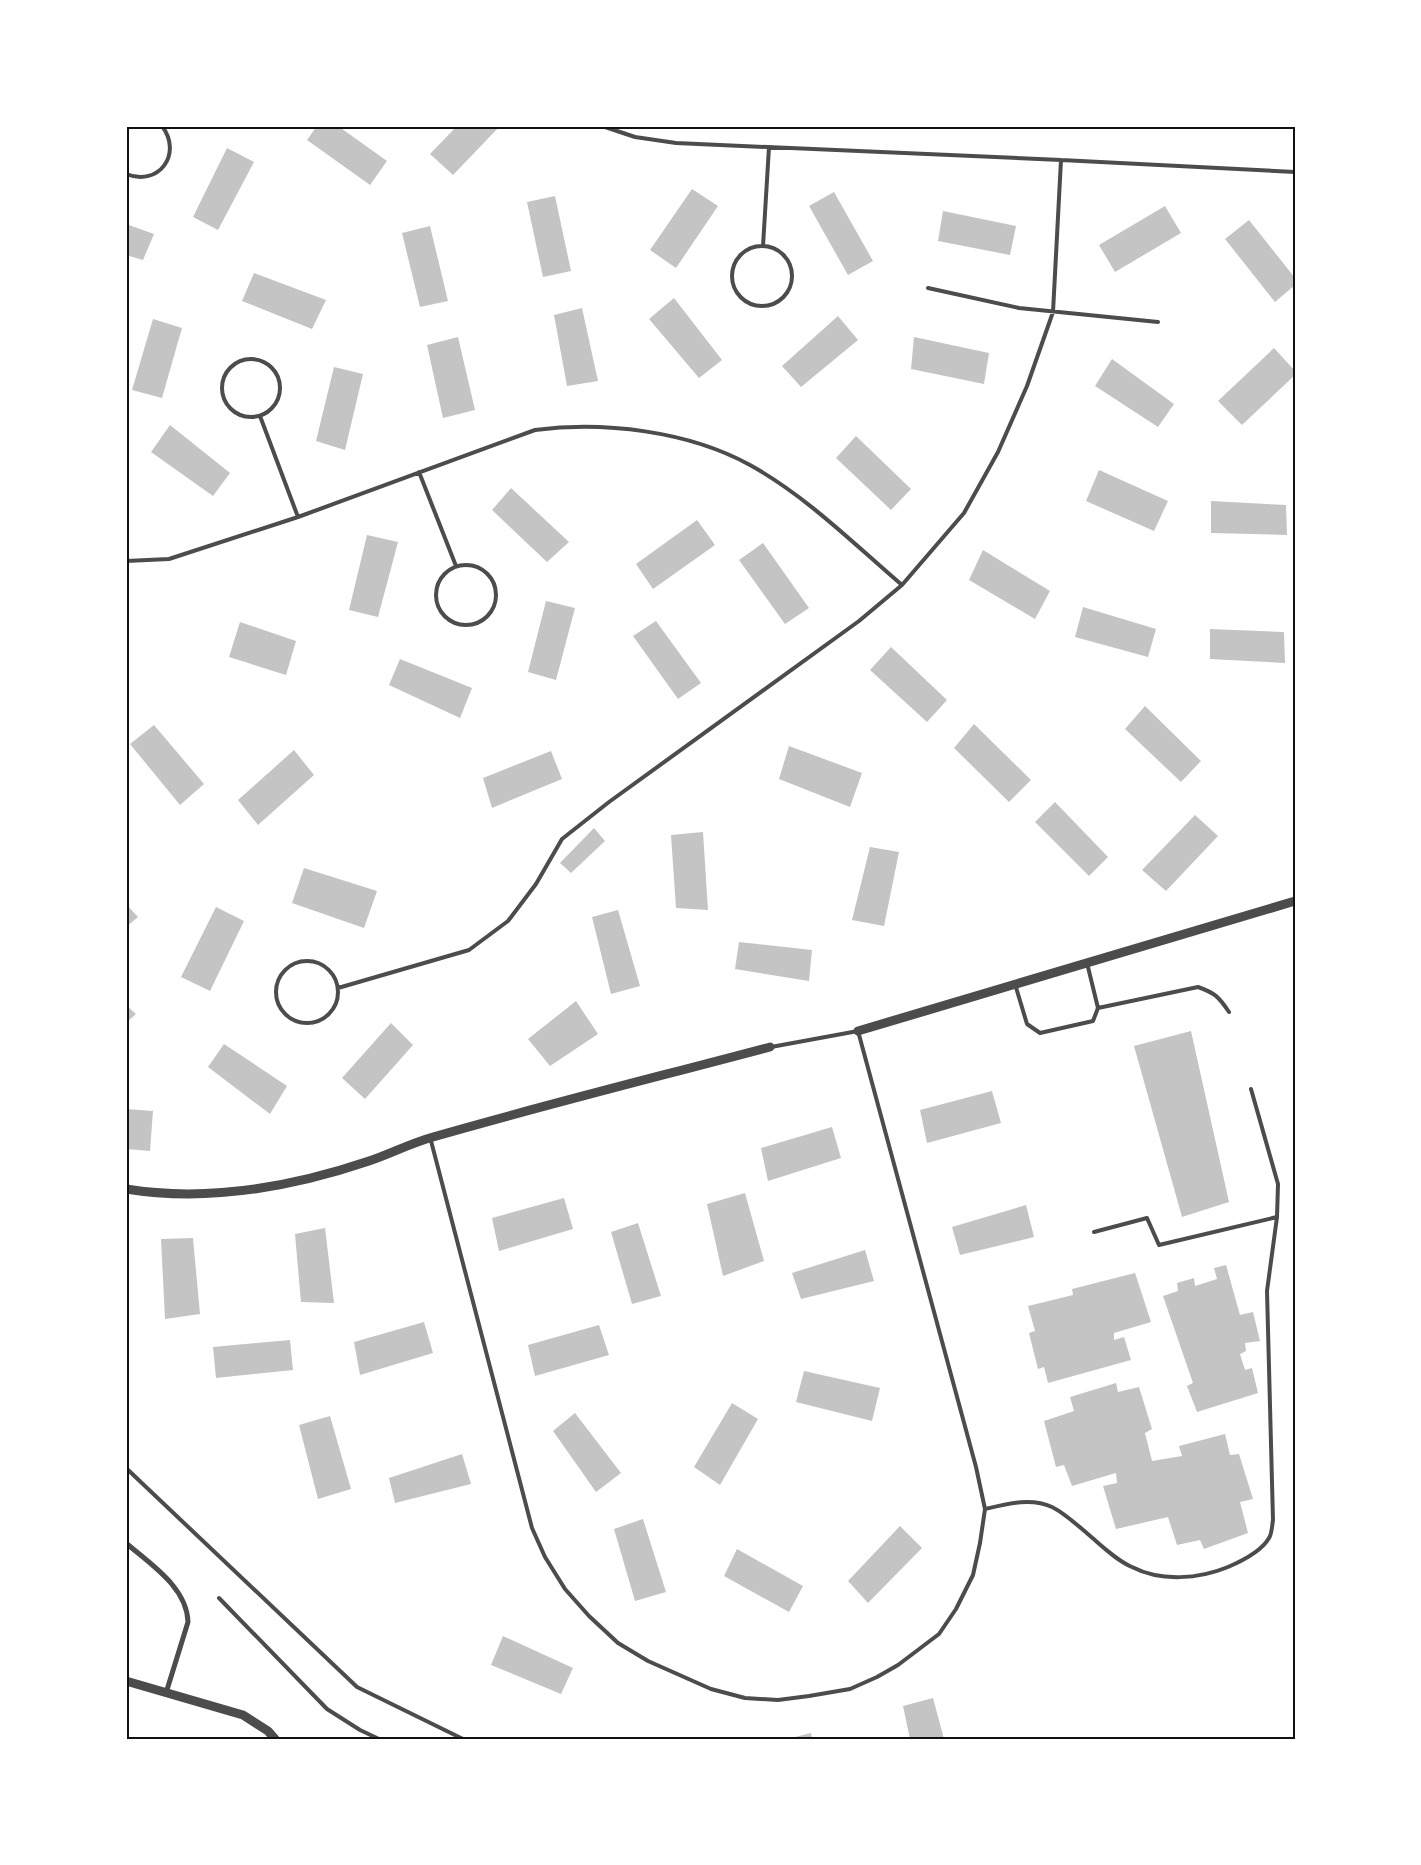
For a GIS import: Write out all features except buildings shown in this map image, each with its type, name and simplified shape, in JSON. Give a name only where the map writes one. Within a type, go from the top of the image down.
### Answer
[{"type":"street","points":[[858,1031],[1295,901]]},
{"type":"street","points":[[126,1189],[149,1192],[214,1193],[269,1186],[319,1176],[369,1161],[430,1138],[770,1047]]},
{"type":"street","points":[[126,1543],[162,1574],[181,1596],[188,1611],[188,1622],[166,1693]]},
{"type":"street","points":[[126,1681],[242,1715],[268,1731],[275,1739]]},
{"type":"lane","points":[[126,174],[136,178],[143,178],[150,177],[161,170],[169,158],[170,144],[167,133],[162,126]]},
{"type":"lane","points":[[602,126],[636,137],[676,143],[1295,172]]},
{"type":"lane","points":[[763,246],[769,147]]},
{"type":"lane","points":[[338,988],[469,950],[508,921],[536,884],[562,839],[609,802],[859,622],[902,585],[964,513],[998,452],[1026,386],[1053,312],[1061,160]]},
{"type":"lane","points":[[763,246],[778,251],[787,260],[791,270],[792,282],[786,294],[778,302],[763,307],[748,303],[738,295],[733,286],[732,273],[734,264],[741,254],[750,249],[763,246]]},
{"type":"lane","points":[[928,288],[1019,308],[1158,322]]},
{"type":"lane","points":[[249,358],[262,361],[272,367],[278,376],[281,387],[279,399],[272,410],[260,416],[247,418],[236,413],[227,406],[222,393],[222,383],[226,372],[232,365],[249,358]]},
{"type":"lane","points":[[260,416],[298,517]]},
{"type":"lane","points":[[126,561],[169,558],[298,517],[535,430],[562,427],[626,430],[692,442],[725,453],[750,465],[808,505],[902,585]]},
{"type":"lane","points":[[419,472],[456,566]]},
{"type":"lane","points":[[456,566],[473,566],[483,570],[492,580],[496,591],[495,604],[489,615],[480,623],[467,626],[456,624],[445,618],[438,607],[435,595],[439,580],[446,572],[456,566]]},
{"type":"lane","points":[[306,961],[320,964],[331,973],[338,988],[337,1000],[332,1011],[323,1019],[311,1023],[300,1022],[287,1016],[279,1005],[276,992],[279,979],[284,972],[294,964],[306,961]]},
{"type":"lane","points":[[1015,984],[1027,1024],[1040,1033],[1093,1021],[1098,1008],[1086,963]]},
{"type":"lane","points":[[1098,1008],[1198,987],[1213,992],[1229,1012]]},
{"type":"lane","points":[[430,1138],[532,1528],[545,1557],[565,1589],[589,1616],[618,1643],[678,1676],[711,1689],[745,1698],[778,1700],[850,1689],[898,1666],[940,1634],[956,1609],[972,1575],[980,1543],[985,1509],[976,1467],[858,1031],[770,1047]]},
{"type":"lane","points":[[985,1509],[1019,1502],[1036,1503],[1052,1507],[1117,1558],[1132,1568],[1152,1575],[1192,1576],[1217,1571],[1240,1562],[1256,1551],[1269,1538],[1273,1520],[1268,1291],[1277,1217],[1278,1184],[1251,1090]]},
{"type":"lane","points":[[1094,1232],[1147,1218],[1159,1245],[1277,1217]]},
{"type":"lane","points":[[126,1468],[357,1687],[463,1739]]},
{"type":"lane","points":[[219,1598],[327,1709],[360,1730],[379,1739]]}]
